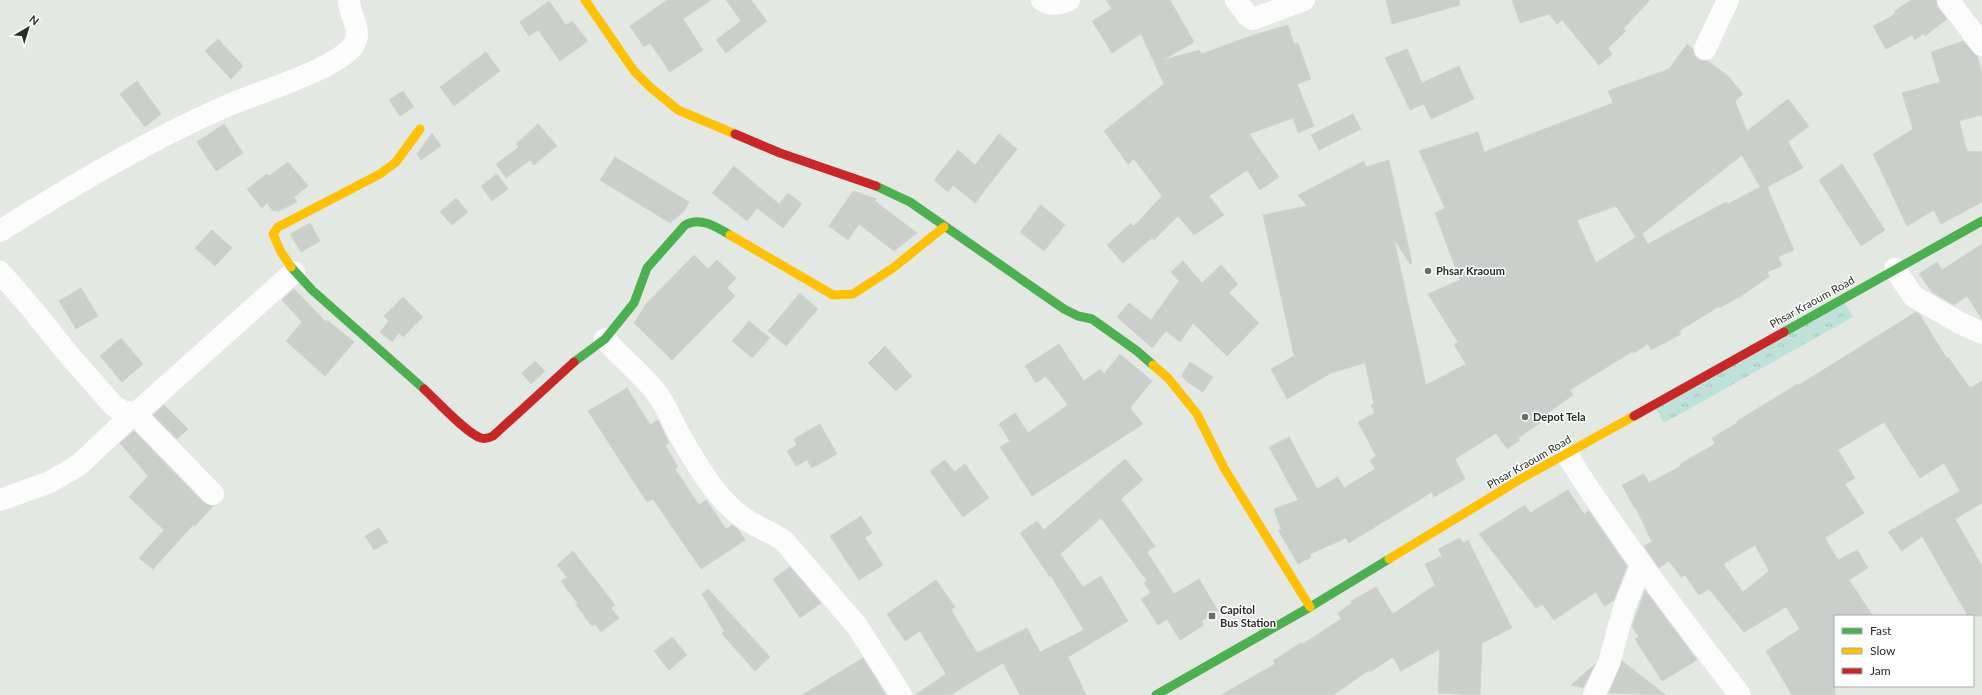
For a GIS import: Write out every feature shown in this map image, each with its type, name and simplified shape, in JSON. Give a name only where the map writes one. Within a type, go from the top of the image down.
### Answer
[{"type":"street","points":[[0,231],[54,197],[122,158],[222,108],[291,81],[331,63],[354,44],[358,35],[349,0]]},
{"type":"street","points":[[585,0],[634,71],[650,87],[678,110],[780,153],[893,192],[910,202],[1064,309],[1078,316],[1092,319],[1137,351],[1168,378],[1197,414],[1224,468],[1310,607]]},
{"type":"street","points":[[1042,0],[1052,4],[1060,4],[1069,0]]},
{"type":"street","points":[[1236,0],[1247,15],[1253,19],[1304,0]]},
{"type":"street","points":[[1706,49],[1728,0]]},
{"type":"street","points":[[1948,0],[1982,46]]},
{"type":"street","points":[[420,129],[396,162],[380,174],[278,227],[274,234],[274,238],[294,272],[312,290],[350,322],[466,428],[483,439],[488,439],[493,436],[587,350],[605,338],[634,303],[647,268],[670,241],[690,222],[699,221],[717,227],[824,291],[839,295],[853,294],[893,268],[944,227]]},
{"type":"street","name":"Phsar Kraoum Road","points":[[1156,695],[1310,607],[1519,480],[1567,455],[1587,442],[1982,221]]},
{"type":"street","points":[[1895,269],[1913,296],[1958,322],[1982,333]]},
{"type":"street","points":[[0,272],[32,308],[69,355],[114,406],[124,412],[134,413],[213,494]]},
{"type":"street","points":[[0,500],[50,482],[80,465],[134,413],[142,408],[294,272]]},
{"type":"street","points":[[605,338],[655,390],[662,400],[682,440],[721,496],[743,518],[784,541],[857,626],[901,695]]},
{"type":"street","points":[[1567,455],[1596,501],[1641,566],[1740,695]]},
{"type":"street","points":[[1594,695],[1609,663],[1624,608],[1641,566]]},
{"type":"green space","points":[[1845,303],[1853,317],[1664,423],[1656,409]]},
{"type":"building","points":[[667,0],[711,0],[683,19],[703,50],[670,72],[650,43],[644,47],[630,26]]},
{"type":"building","points":[[726,0],[751,0],[767,21],[726,53],[716,40],[741,21]]},
{"type":"building","points":[[1106,0],[1170,0],[1194,42],[1163,60],[1199,50],[1201,54],[1257,34],[1288,25],[1294,44],[1298,43],[1311,79],[1297,84],[1314,126],[1298,133],[1293,118],[1249,134],[1279,177],[1260,190],[1247,170],[1209,196],[1224,215],[1194,235],[1178,216],[1154,240],[1152,238],[1123,263],[1107,245],[1131,223],[1134,226],[1162,196],[1134,159],[1128,164],[1104,131],[1164,84],[1141,34],[1112,53],[1092,21],[1112,9]]},
{"type":"building","points":[[1386,0],[1459,0],[1460,5],[1392,24]]},
{"type":"building","points":[[1512,0],[1650,0],[1623,29],[1626,31],[1608,48],[1612,54],[1599,65],[1562,20],[1557,24],[1549,14],[1520,23]]},
{"type":"building","points":[[1911,0],[1936,0],[1938,8],[1947,19],[1925,36],[1924,33],[1915,40],[1912,35],[1886,49],[1873,26],[1889,18],[1896,12],[1895,11]]},
{"type":"building","points":[[549,1],[566,25],[572,21],[588,41],[560,61],[538,30],[529,36],[520,22]]},
{"type":"building","points":[[218,39],[243,66],[231,79],[205,51]]},
{"type":"building","points":[[1963,41],[1977,56],[1982,73],[1982,115],[1959,121],[1967,151],[1982,152],[1982,202],[1941,224],[1934,210],[1907,226],[1873,154],[1913,129],[1902,93],[1940,82],[1931,52]]},
{"type":"building","points":[[1687,44],[1693,49],[1695,56],[1700,60],[1708,61],[1728,76],[1743,94],[1735,101],[1747,131],[1788,99],[1809,126],[1788,142],[1803,168],[1767,187],[1794,250],[1778,257],[1782,266],[1767,272],[1770,276],[1741,296],[1719,308],[1718,307],[1679,331],[1681,334],[1651,350],[1648,344],[1634,353],[1633,351],[1570,390],[1573,395],[1538,420],[1540,423],[1518,438],[1520,440],[1507,449],[1496,433],[1455,459],[1465,479],[1434,497],[1432,492],[1349,543],[1346,538],[1310,554],[1311,557],[1298,564],[1278,530],[1281,529],[1274,509],[1298,500],[1269,447],[1289,437],[1317,489],[1338,477],[1344,488],[1375,469],[1370,460],[1376,456],[1358,422],[1375,413],[1371,405],[1374,404],[1365,363],[1331,373],[1287,399],[1271,369],[1294,356],[1263,215],[1307,206],[1298,195],[1364,161],[1366,167],[1389,160],[1412,263],[1410,264],[1394,239],[1426,385],[1466,364],[1454,345],[1458,342],[1428,294],[1460,280],[1435,213],[1445,208],[1419,151],[1478,132],[1484,152],[1613,103],[1608,91],[1669,69]],"holes":[[[1742,155],[1760,187],[1728,204],[1726,202],[1648,244],[1642,234]],[[1616,206],[1636,237],[1596,263],[1577,220]]]},
{"type":"building","points":[[1407,49],[1422,83],[1459,66],[1474,99],[1431,119],[1424,104],[1410,110],[1385,58]]},
{"type":"building","points":[[486,52],[500,71],[454,106],[440,87]]},
{"type":"building","points":[[137,81],[161,114],[145,127],[120,94]]},
{"type":"building","points":[[403,91],[414,107],[400,116],[389,100]]},
{"type":"building","points":[[1353,114],[1361,129],[1319,150],[1311,135]]},
{"type":"building","points":[[224,124],[243,153],[216,171],[197,142]]},
{"type":"building","points":[[538,124],[557,146],[534,165],[530,160],[506,178],[496,164],[519,147],[516,144]]},
{"type":"building","points":[[432,133],[441,146],[421,160],[417,154]]},
{"type":"building","points":[[999,134],[1017,149],[975,203],[953,185],[948,192],[934,180],[958,150],[975,165]]},
{"type":"building","points":[[615,157],[689,202],[684,211],[670,223],[600,180]]},
{"type":"building","points":[[288,162],[308,186],[294,197],[297,202],[277,212],[276,210],[273,211],[267,203],[262,208],[247,189],[267,174],[269,176]]},
{"type":"building","points":[[1842,164],[1885,230],[1861,246],[1819,180]]},
{"type":"building","points":[[734,166],[779,204],[788,193],[802,204],[783,228],[757,208],[747,221],[712,193]]},
{"type":"building","points":[[497,174],[508,189],[492,201],[481,186]]},
{"type":"building","points":[[853,191],[877,199],[875,201],[917,233],[894,251],[859,224],[848,240],[829,226]]},
{"type":"building","points":[[456,198],[468,212],[452,225],[440,212]]},
{"type":"building","points":[[1041,205],[1065,225],[1044,251],[1020,232]]},
{"type":"building","points":[[310,223],[320,241],[301,252],[290,234]]},
{"type":"building","points":[[212,230],[232,248],[215,266],[195,248]]},
{"type":"building","points":[[1982,244],[1982,319],[1967,296],[1954,305],[1932,292],[1919,274],[1937,262],[1942,270]]},
{"type":"building","points":[[694,255],[708,269],[717,260],[736,278],[727,288],[735,296],[672,360],[634,323],[647,303]]},
{"type":"building","points":[[1183,261],[1202,283],[1221,265],[1238,284],[1229,293],[1259,323],[1227,356],[1193,323],[1180,342],[1166,331],[1152,348],[1117,317],[1129,303],[1151,320],[1179,281],[1171,272]]},
{"type":"building","points":[[81,288],[98,316],[76,329],[59,301]]},
{"type":"building","points":[[294,289],[326,322],[327,320],[354,342],[325,376],[286,341],[302,322],[282,300]]},
{"type":"building","points":[[800,293],[818,309],[786,346],[768,331]]},
{"type":"building","points":[[403,297],[423,317],[403,337],[399,333],[392,342],[380,332],[389,321],[384,316]]},
{"type":"building","points":[[1916,312],[1920,315],[1947,359],[1948,357],[1970,388],[1982,381],[1982,503],[1955,519],[1982,566],[1982,616],[1967,615],[1922,536],[1902,551],[1888,532],[1960,491],[1944,463],[1920,478],[1884,422],[1838,450],[1855,478],[1845,484],[1864,513],[1825,538],[1838,560],[1857,550],[1868,568],[1849,580],[1872,615],[1834,615],[1835,695],[1792,695],[1766,651],[1800,629],[1786,607],[1744,632],[1709,589],[1699,595],[1685,575],[1681,577],[1669,561],[1659,568],[1644,546],[1652,542],[1636,508],[1635,509],[1622,485],[1644,474],[1649,483],[1681,466],[1680,464],[1715,444],[1712,438],[1798,384],[1799,385]],"holes":[[[1755,545],[1769,571],[1743,592],[1723,564]]]},
{"type":"building","points":[[749,321],[770,338],[752,358],[732,341]]},
{"type":"building","points":[[121,338],[143,364],[122,382],[100,356]]},
{"type":"building","points":[[1059,344],[1084,381],[1100,369],[1104,374],[1120,354],[1152,381],[1130,408],[1143,424],[1032,496],[1000,447],[1010,441],[999,424],[1015,413],[1028,433],[1068,405],[1046,376],[1036,383],[1025,366]]},
{"type":"building","points":[[885,346],[912,376],[896,391],[868,363]]},
{"type":"building","points":[[535,361],[545,371],[531,384],[522,373]]},
{"type":"building","points":[[1190,362],[1213,377],[1203,392],[1186,381],[1182,375]]},
{"type":"building","points":[[627,388],[650,425],[658,420],[669,443],[665,445],[678,467],[675,469],[699,505],[706,500],[726,529],[732,525],[738,529],[745,540],[701,569],[653,499],[647,502],[588,411]]},
{"type":"building","points":[[164,405],[188,429],[177,439],[153,415]]},
{"type":"building","points":[[820,424],[837,454],[812,468],[807,460],[796,466],[787,451],[797,445],[794,439]]},
{"type":"building","points":[[134,431],[204,503],[213,506],[195,526],[193,525],[153,569],[139,558],[164,530],[129,497],[148,476],[120,443]]},
{"type":"building","points":[[1125,459],[1143,480],[1121,499],[1155,546],[1147,552],[1174,594],[1199,579],[1218,611],[1201,621],[1204,625],[1180,640],[1167,619],[1158,625],[1141,599],[1151,593],[1144,583],[1147,581],[1101,518],[1060,554],[1083,587],[1101,576],[1128,621],[1068,657],[1086,695],[1020,695],[1003,663],[950,695],[915,695],[946,674],[920,631],[905,641],[887,614],[936,580],[955,607],[951,610],[977,653],[1027,628],[1040,652],[1084,630],[1051,576],[1050,577],[1020,533],[1037,521],[1044,530]]},
{"type":"building","points":[[945,460],[954,472],[965,464],[989,498],[963,517],[930,471]]},
{"type":"building","points":[[1568,490],[1584,514],[1589,511],[1627,566],[1614,600],[1604,606],[1596,592],[1554,620],[1542,604],[1536,608],[1479,534],[1525,505],[1530,513]]},
{"type":"building","points":[[861,516],[872,533],[865,538],[883,565],[859,580],[830,536]]},
{"type":"building","points":[[379,528],[388,542],[374,550],[365,536]]},
{"type":"building","points":[[1460,538],[1463,543],[1468,540],[1512,628],[1482,643],[1480,695],[1438,693],[1440,649],[1401,671],[1393,657],[1370,672],[1369,670],[1333,695],[1221,695],[1275,664],[1273,661],[1302,642],[1303,644],[1341,619],[1338,613],[1352,603],[1351,601],[1376,587],[1393,614],[1435,585],[1425,564],[1442,556],[1438,549]]},
{"type":"building","points":[[573,551],[615,605],[611,608],[619,618],[601,632],[595,624],[592,626],[576,605],[578,604],[561,581],[567,577],[557,565]]},
{"type":"building","points":[[790,567],[821,603],[800,618],[773,579]]},
{"type":"building","points":[[708,589],[770,657],[755,671],[722,634],[724,631],[702,594]]},
{"type":"building","points":[[1645,590],[1697,660],[1662,681],[1635,639],[1639,637],[1632,626]]},
{"type":"building","points":[[672,637],[687,655],[669,670],[654,651]]},
{"type":"building","points":[[863,658],[886,695],[802,695]]},
{"type":"building","points":[[1622,661],[1666,695],[1609,693]]},
{"type":"building","points":[[1595,664],[1583,688],[1571,685]]},
{"type":"traffic: fast","points":[[876,186],[910,202],[1064,309],[1078,316],[1092,319],[1137,351],[1153,365]]},
{"type":"traffic: fast","points":[[1784,332],[1982,221]]},
{"type":"traffic: fast","points":[[574,362],[605,339],[634,303],[647,268],[685,225],[702,222],[714,226],[730,235]]},
{"type":"traffic: fast","points":[[291,267],[312,290],[424,389]]},
{"type":"traffic: fast","points":[[1156,695],[1310,607],[1389,559]]},
{"type":"traffic: slow","points":[[585,0],[634,71],[650,87],[678,110],[735,134]]},
{"type":"traffic: slow","points":[[291,267],[281,252],[273,234],[278,227],[380,174],[396,162],[420,129]]},
{"type":"traffic: slow","points":[[730,235],[833,295],[853,294],[893,268],[944,227]]},
{"type":"traffic: slow","points":[[1153,365],[1168,378],[1197,414],[1224,468],[1310,607]]},
{"type":"traffic: slow","points":[[1389,559],[1519,480],[1634,416]]},
{"type":"traffic: jam","points":[[735,134],[780,153],[876,186]]},
{"type":"traffic: jam","points":[[1634,416],[1784,332]]},
{"type":"traffic: jam","points":[[424,389],[468,430],[481,438],[487,438],[493,436],[574,362]]},
{"type":"place","name":"Phsar Kraoum","points":[[1428,271]]},
{"type":"place","name":"Depot Tela","points":[[1525,417]]},
{"type":"place","name":"Capitol Bus Station","points":[[1212,616]]}]
